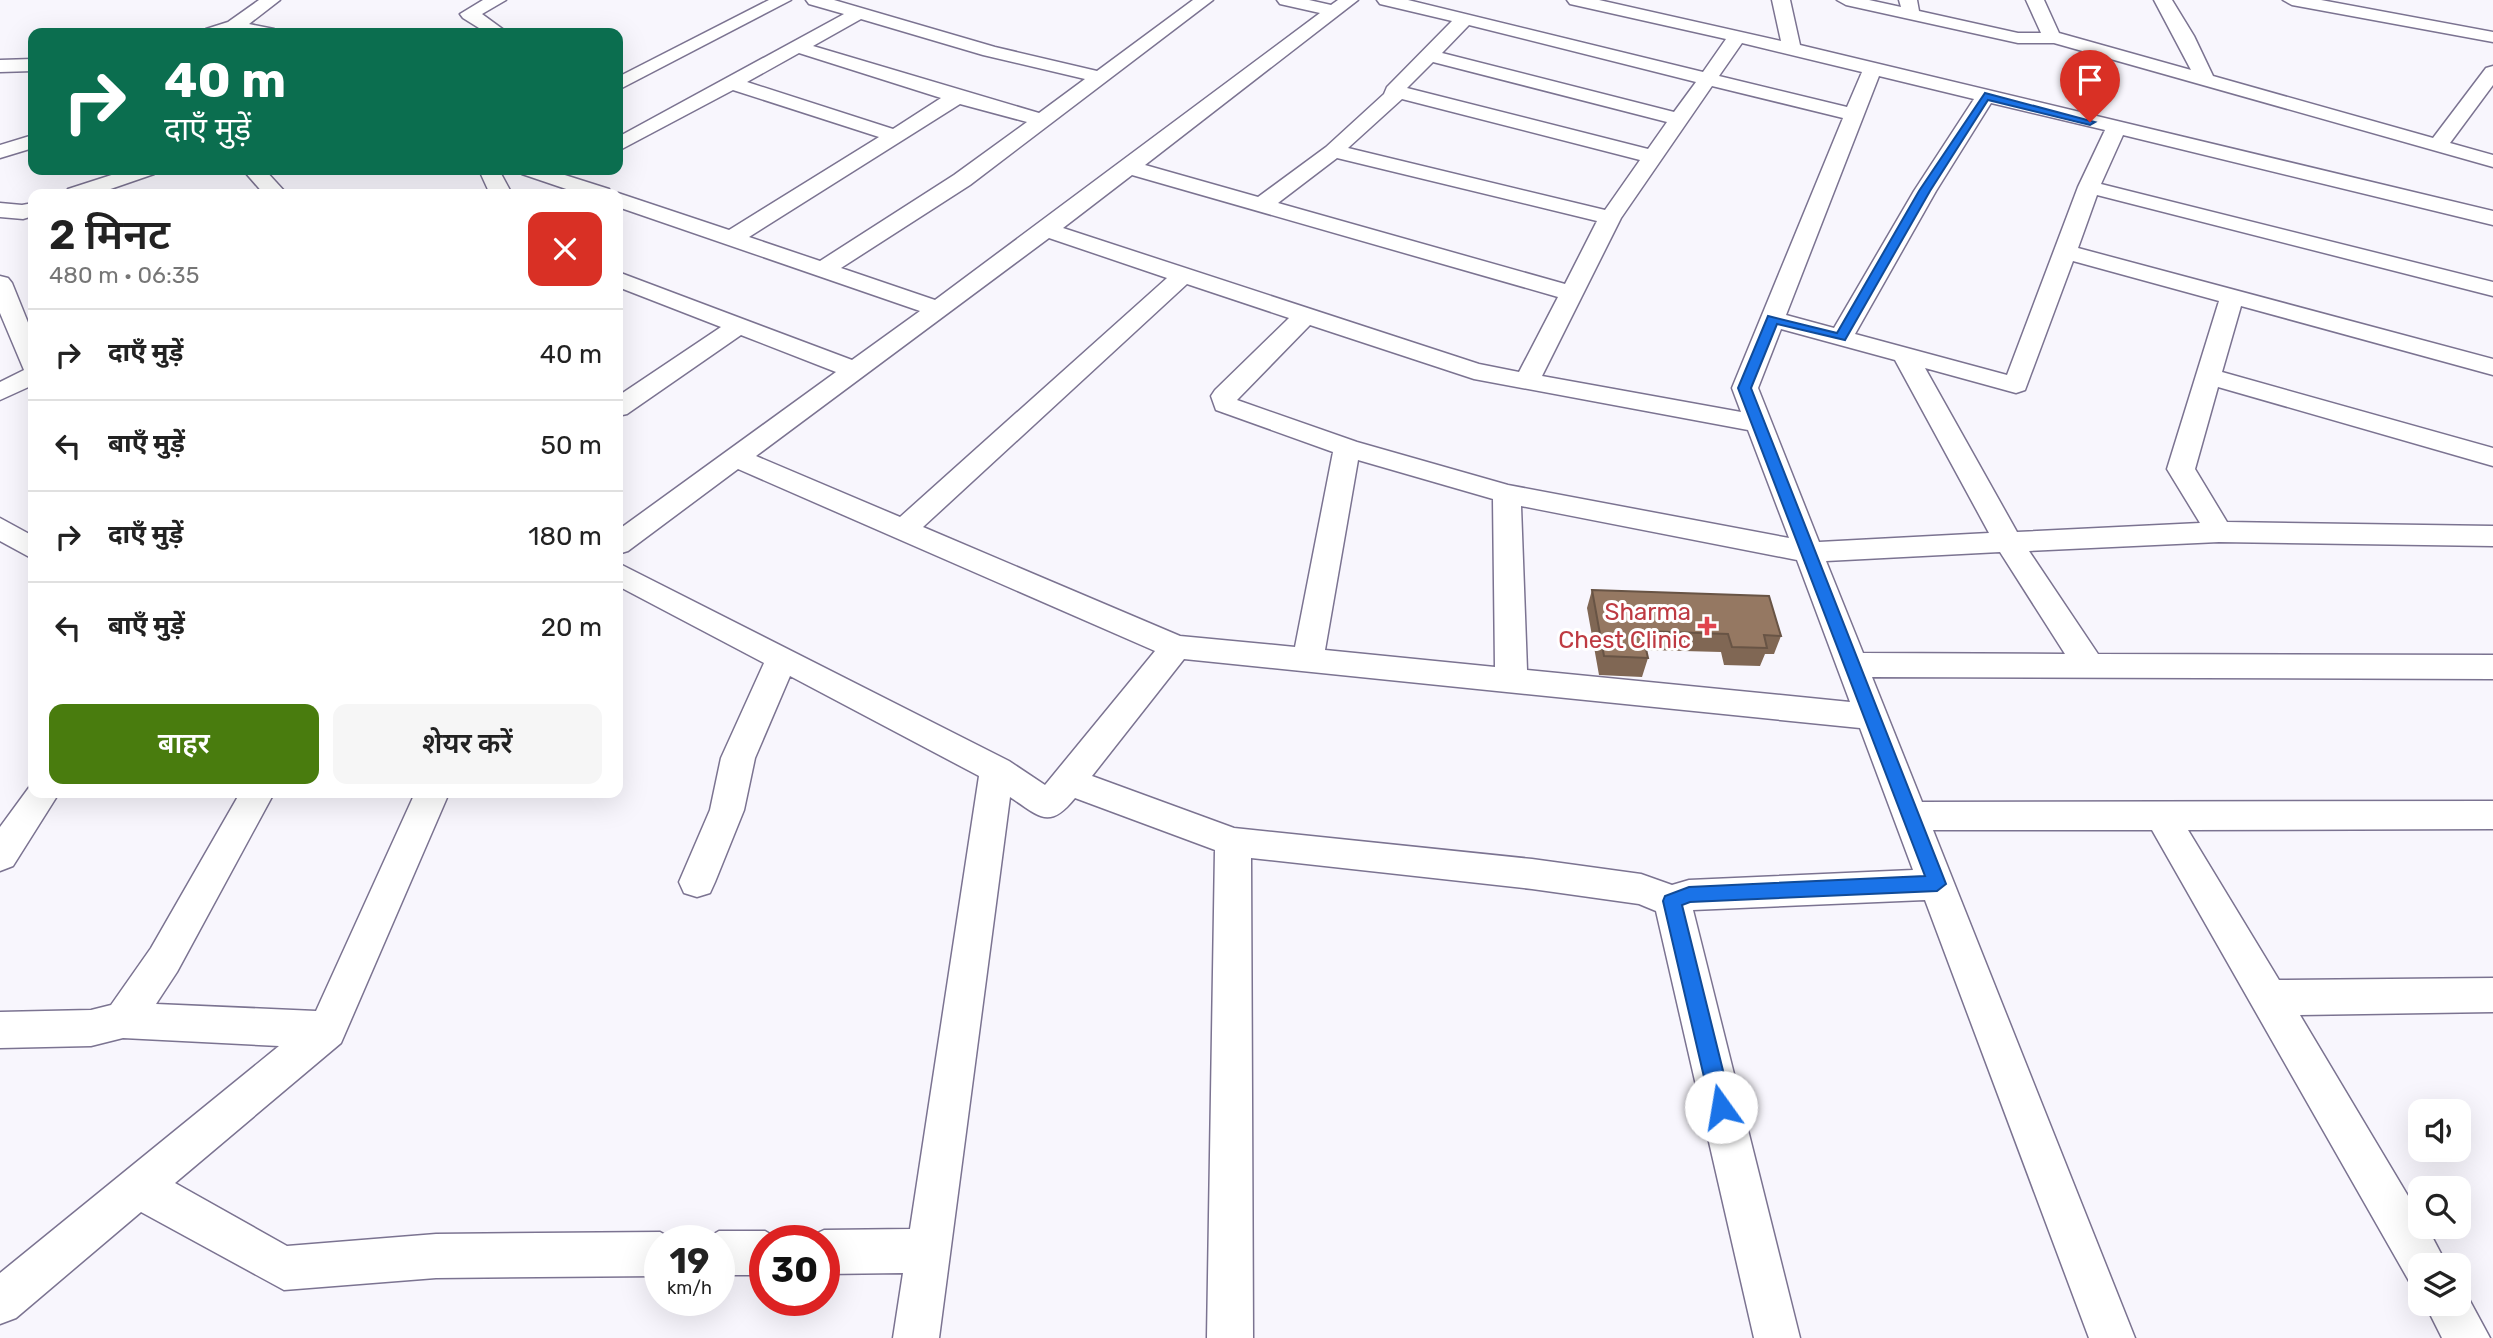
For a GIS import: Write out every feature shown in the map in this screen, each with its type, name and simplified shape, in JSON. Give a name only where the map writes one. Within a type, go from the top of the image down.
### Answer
[{"type":"street","points":[[228,28],[271,0]]},
{"type":"street","points":[[491,28],[468,14],[497,0]]},
{"type":"street","points":[[623,81],[782,0]]},
{"type":"street","points":[[815,0],[990,51],[1100,77]]},
{"type":"street","points":[[822,270],[962,180],[1204,0]]},
{"type":"street","points":[[1286,0],[1341,6]]},
{"type":"street","points":[[1386,0],[1854,115]]},
{"type":"street","points":[[1576,0],[1659,9],[1737,37],[2493,218]]},
{"type":"street","points":[[1781,0],[1792,49]]},
{"type":"street","points":[[1846,0],[1910,7],[2018,38],[2040,40],[2052,37],[2493,161]]},
{"type":"street","points":[[2035,0],[2052,37]]},
{"type":"street","points":[[2163,0],[2185,36],[2205,80]]},
{"type":"street","points":[[2292,0],[2493,37]]},
{"type":"street","points":[[2340,0],[2493,28]]},
{"type":"street","points":[[623,540],[1046,230],[1341,6]]},
{"type":"street","points":[[623,142],[859,13]]},
{"type":"street","points":[[1262,205],[1333,151],[1394,96],[1394,91],[1465,19]]},
{"type":"street","points":[[234,26],[244,28]]},
{"type":"street","points":[[1527,381],[1610,218],[1737,37]]},
{"type":"street","points":[[798,47],[957,97],[1043,120]]},
{"type":"street","points":[[1429,55],[1679,119]]},
{"type":"street","points":[[0,66],[28,65]]},
{"type":"street","points":[[1873,68],[1745,388],[2112,1338]]},
{"type":"street","points":[[2438,145],[2493,72]]},
{"type":"street","points":[[730,83],[895,136]]},
{"type":"street","points":[[1394,91],[1653,157]]},
{"type":"street","points":[[1841,337],[1925,191],[1985,96]]},
{"type":"street","points":[[731,239],[957,97]]},
{"type":"street","points":[[1772,319],[2016,385],[2089,187],[2116,128]]},
{"type":"street","points":[[0,152],[28,143]]},
{"type":"street","points":[[1333,151],[1610,218]]},
{"type":"street","points":[[1128,167],[1572,293]]},
{"type":"street","points":[[90,189],[130,175]]},
{"type":"street","points":[[259,175],[271,189]]},
{"type":"street","points":[[566,175],[592,189]]},
{"type":"street","points":[[2089,187],[2493,289]]},
{"type":"street","points":[[623,202],[938,309]]},
{"type":"street","points":[[0,211],[28,210]]},
{"type":"street","points":[[1046,230],[1474,371],[1760,424]]},
{"type":"street","points":[[2066,252],[2493,367]]},
{"type":"street","points":[[903,530],[1184,275]]},
{"type":"street","points":[[623,283],[855,370]]},
{"type":"street","points":[[1,288],[28,353]]},
{"type":"street","points":[[2219,532],[2181,469],[2232,297]]},
{"type":"street","points":[[1305,316],[1224,396],[1225,404],[1347,448],[1507,494],[1809,552],[2219,532],[2493,536]]},
{"type":"street","points":[[624,396],[738,326]]},
{"type":"street","points":[[1905,355],[2009,543],[2089,666]]},
{"type":"street","points":[[2208,376],[2493,457]]},
{"type":"street","points":[[0,392],[28,378]]},
{"type":"street","points":[[1308,660],[1347,448]]},
{"type":"street","points":[[736,458],[1176,647],[1872,717]]},
{"type":"street","points":[[1507,494],[1511,680]]},
{"type":"street","points":[[0,528],[28,546]]},
{"type":"street","points":[[623,576],[997,770],[1049,805],[1176,647]]},
{"type":"street","points":[[697,882],[727,810],[738,758],[782,658]]},
{"type":"street","points":[[1853,665],[2493,667]]},
{"type":"street","points":[[916,1338],[997,770]]},
{"type":"street","points":[[1068,780],[1233,842],[1532,874],[1641,889],[1672,901],[1689,895],[1937,884]]},
{"type":"street","points":[[0,856],[39,798]]},
{"type":"street","points":[[122,1020],[164,960],[254,798]]},
{"type":"street","points":[[0,1302],[327,1030],[430,798]]},
{"type":"street","points":[[1911,816],[2493,815]]},
{"type":"street","points":[[2162,816],[2418,1253]]},
{"type":"street","points":[[1230,1338],[1233,842]]},
{"type":"street","points":[[1672,901],[1777,1338]]},
{"type":"street","points":[[2269,998],[2493,995]]},
{"type":"street","points":[[0,1030],[91,1028],[122,1020],[327,1030]]},
{"type":"street","points":[[138,1187],[284,1268],[436,1256],[644,1254]]},
{"type":"street","points":[[840,1252],[929,1251]]},
{"type":"street","points":[[2454,1316],[2467,1338]]},
{"type":"building","points":[[1592,590],[1769,596],[1781,636],[1764,635],[1767,648],[1732,647],[1728,634],[1642,631],[1648,658],[1604,656]]},
{"type":"place","name":"Sharma Chest Clinic","points":[[1707,626]]},
{"type":"route","points":[[1721,1107],[1672,901],[1689,895],[1937,884],[1745,388],[1772,319],[1841,337],[1925,191],[1985,96],[2090,122]]}]
